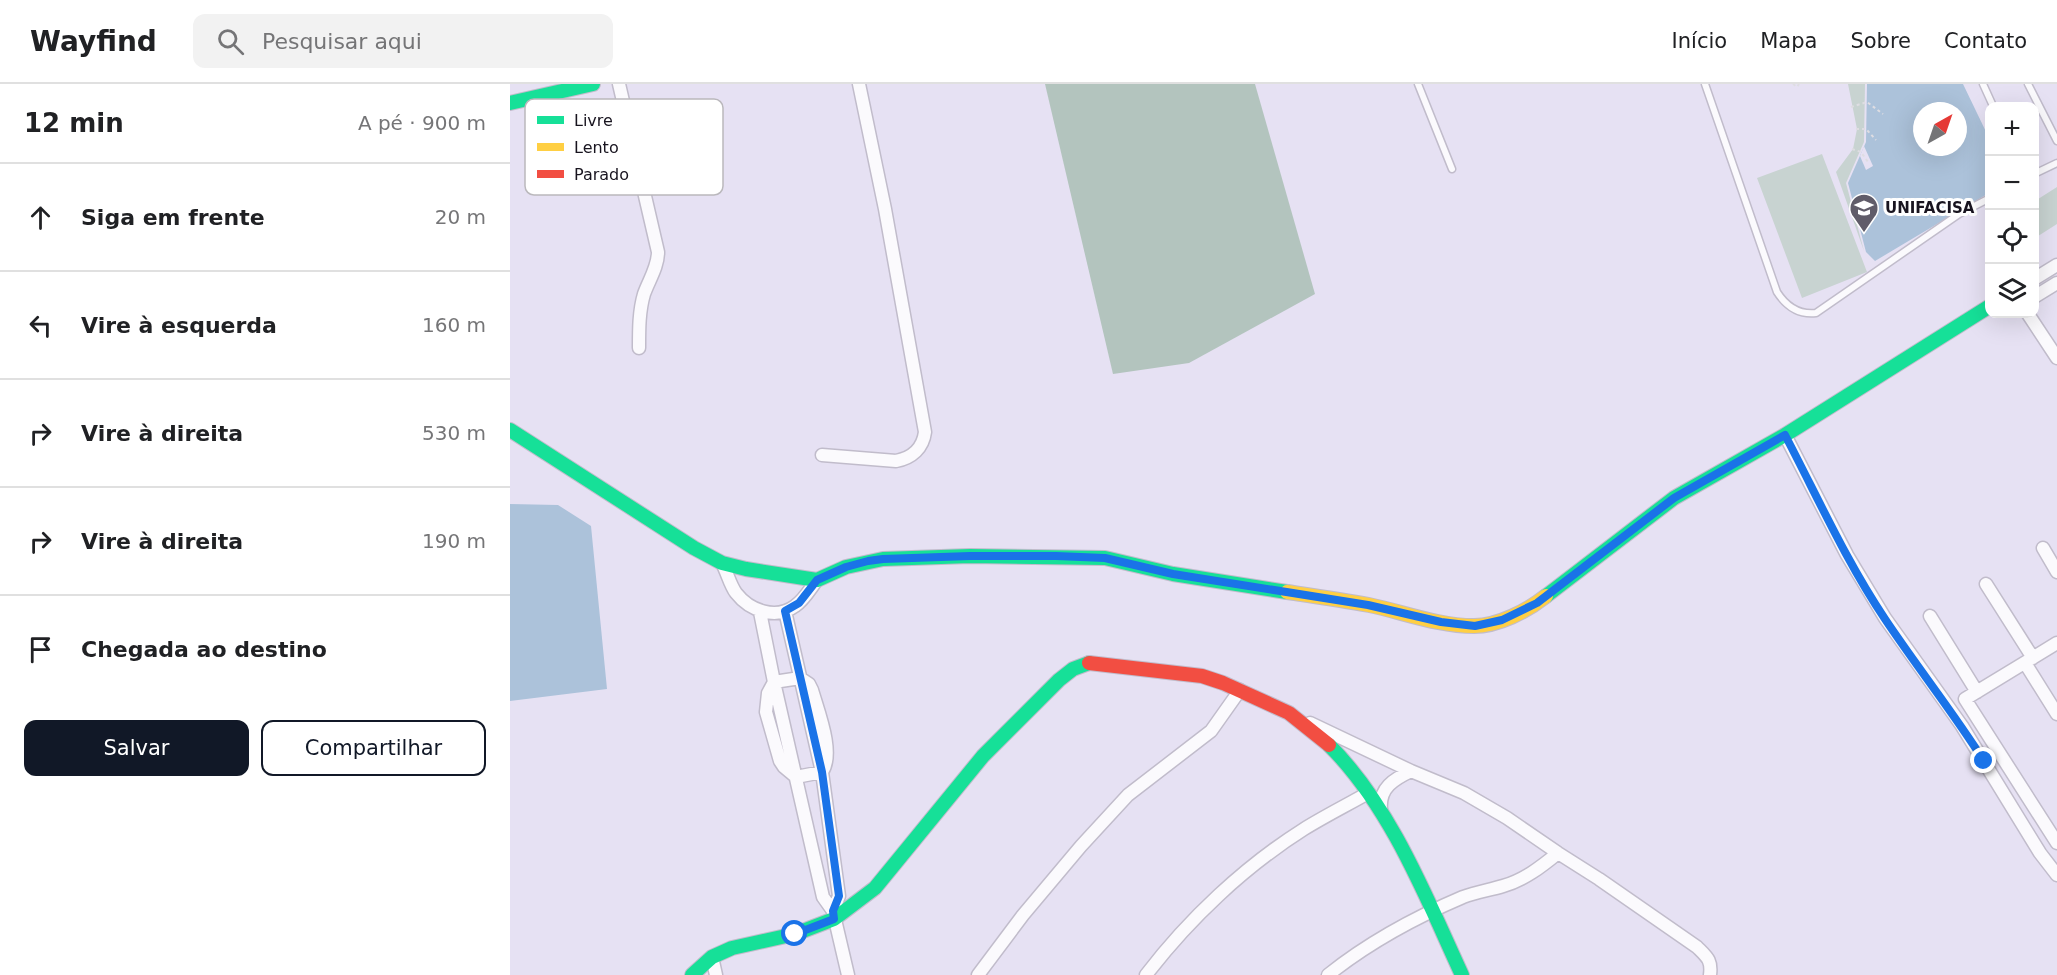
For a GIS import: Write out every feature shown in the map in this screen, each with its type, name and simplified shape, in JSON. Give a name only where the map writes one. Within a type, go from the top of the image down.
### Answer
[{"type":"street","points":[[527,99],[593,84]]},
{"type":"street","points":[[619,84],[622,99]]},
{"type":"street","points":[[822,455],[903,460],[916,452],[925,432],[885,209],[858,84]]},
{"type":"street","points":[[510,103],[525,100]]},
{"type":"street","points":[[639,348],[639,317],[658,252],[645,195]]},
{"type":"street","points":[[2039,276],[2057,265]]},
{"type":"street","points":[[2039,294],[2057,283]]},
{"type":"street","points":[[722,563],[735,591],[745,602],[760,612],[785,611],[799,603],[817,580],[846,567],[883,559],[1056,556],[1105,558],[1173,574],[1368,605],[1441,622],[1475,626],[1502,620],[1537,603],[1674,498],[1785,435],[1985,309]]},
{"type":"street","points":[[2031,318],[2057,358]]},
{"type":"street","points":[[510,430],[694,548],[722,563],[817,580]]},
{"type":"street","points":[[1785,435],[1847,555],[1885,618],[1962,726],[2040,853],[2057,875]]},
{"type":"street","points":[[2043,548],[2057,572]]},
{"type":"street","points":[[1986,584],[2057,714]]},
{"type":"street","points":[[785,611],[800,678]]},
{"type":"street","points":[[760,612],[823,897],[834,915],[848,975]]},
{"type":"street","points":[[1930,616],[1977,692]]},
{"type":"street","points":[[2057,643],[1965,699],[2057,843]]},
{"type":"street","points":[[692,975],[712,957],[732,948],[795,934],[834,915],[875,888],[983,756],[1035,703],[1073,669],[1090,663],[1202,676],[1240,690],[1411,771],[1464,793],[1507,818],[1697,947],[1707,956],[1711,965],[1710,975]]},
{"type":"street","points":[[774,682],[800,678],[809,684],[819,714],[828,755],[822,772],[839,896],[834,915]]},
{"type":"street","points":[[978,975],[1023,915],[1081,846],[1128,795],[1212,731],[1240,690]]},
{"type":"street","points":[[1289,713],[1327,743],[1345,761],[1381,809],[1462,975]]},
{"type":"street","points":[[1381,809],[1380,800],[1386,787],[1397,777],[1411,771]]},
{"type":"street","points":[[796,777],[822,772]]},
{"type":"street","points":[[1146,975],[1161,955],[1209,905],[1253,866],[1303,830],[1368,793]]},
{"type":"street","points":[[1328,975],[1398,929],[1432,910],[1466,896],[1505,886],[1530,874],[1558,854]]},
{"type":"street","points":[[712,957],[716,975]]},
{"type":"lane","points":[[1418,84],[1452,169]]},
{"type":"lane","points":[[1705,84],[1777,292],[1786,304],[1797,311],[1807,314],[1816,313],[1959,214],[1985,200]]},
{"type":"lane","points":[[1983,84],[1991,102]]},
{"type":"lane","points":[[2028,84],[2057,141]]},
{"type":"lane","points":[[2039,172],[2057,163]]},
{"type":"path","points":[[1793,84],[1797,87],[1799,84]]},
{"type":"path","points":[[1851,107],[1867,102],[1883,114]]},
{"type":"path","points":[[1856,129],[1866,129],[1876,140]]},
{"type":"path","points":[[1852,149],[1861,152],[1868,162]]},
{"type":"shaded area","points":[[1045,84],[1255,84],[1315,294],[1189,363],[1113,374]]},
{"type":"shaded area","points":[[1848,84],[1865,84],[1864,142],[1846,183],[1864,251],[1836,172],[1853,149],[1857,129]]},
{"type":"shaded area","points":[[1822,154],[1867,272],[1802,298],[1757,178]]},
{"type":"shaded area","points":[[2057,187],[2057,224],[2039,235],[2039,210],[2039,198]]},
{"type":"water","points":[[1867,84],[1963,84],[1985,130],[1985,195],[1875,261],[1866,252],[1848,183],[1866,142]]},
{"type":"water","points":[[510,504],[558,505],[591,526],[607,689],[510,701]]},
{"type":"pier","points":[[1864,146],[1873,166],[1866,170],[1860,156]]},
{"type":"traffic: fast","points":[[527,99],[593,84]]},
{"type":"traffic: fast","points":[[510,103],[525,100]]},
{"type":"traffic: fast","points":[[1546,596],[1674,498],[1785,435],[1985,309]]},
{"type":"traffic: fast","points":[[510,430],[694,548],[722,563],[746,569],[817,580],[846,567],[883,559],[970,556],[1105,558],[1173,574],[1287,592]]},
{"type":"traffic: fast","points":[[692,975],[712,957],[732,948],[795,934],[834,919],[875,888],[983,756],[1059,680],[1073,669],[1089,663]]},
{"type":"traffic: fast","points":[[1329,745],[1351,769],[1389,824],[1462,975]]},
{"type":"traffic: slow","points":[[1287,592],[1369,605],[1447,624],[1474,626],[1512,617],[1546,596]]},
{"type":"traffic: jam","points":[[1089,663],[1202,676],[1223,683],[1289,713],[1329,745]]},
{"type":"place","name":"UNIFACISA","points":[[1864,234]]},
{"type":"route","points":[[795,934],[834,919],[833,911],[839,896],[822,772],[785,611],[799,603],[817,580],[846,567],[868,561],[970,556],[1105,558],[1173,574],[1368,605],[1441,622],[1475,626],[1502,620],[1537,603],[1674,498],[1785,435],[1847,555],[1885,618],[1962,726],[1984,761]]}]
